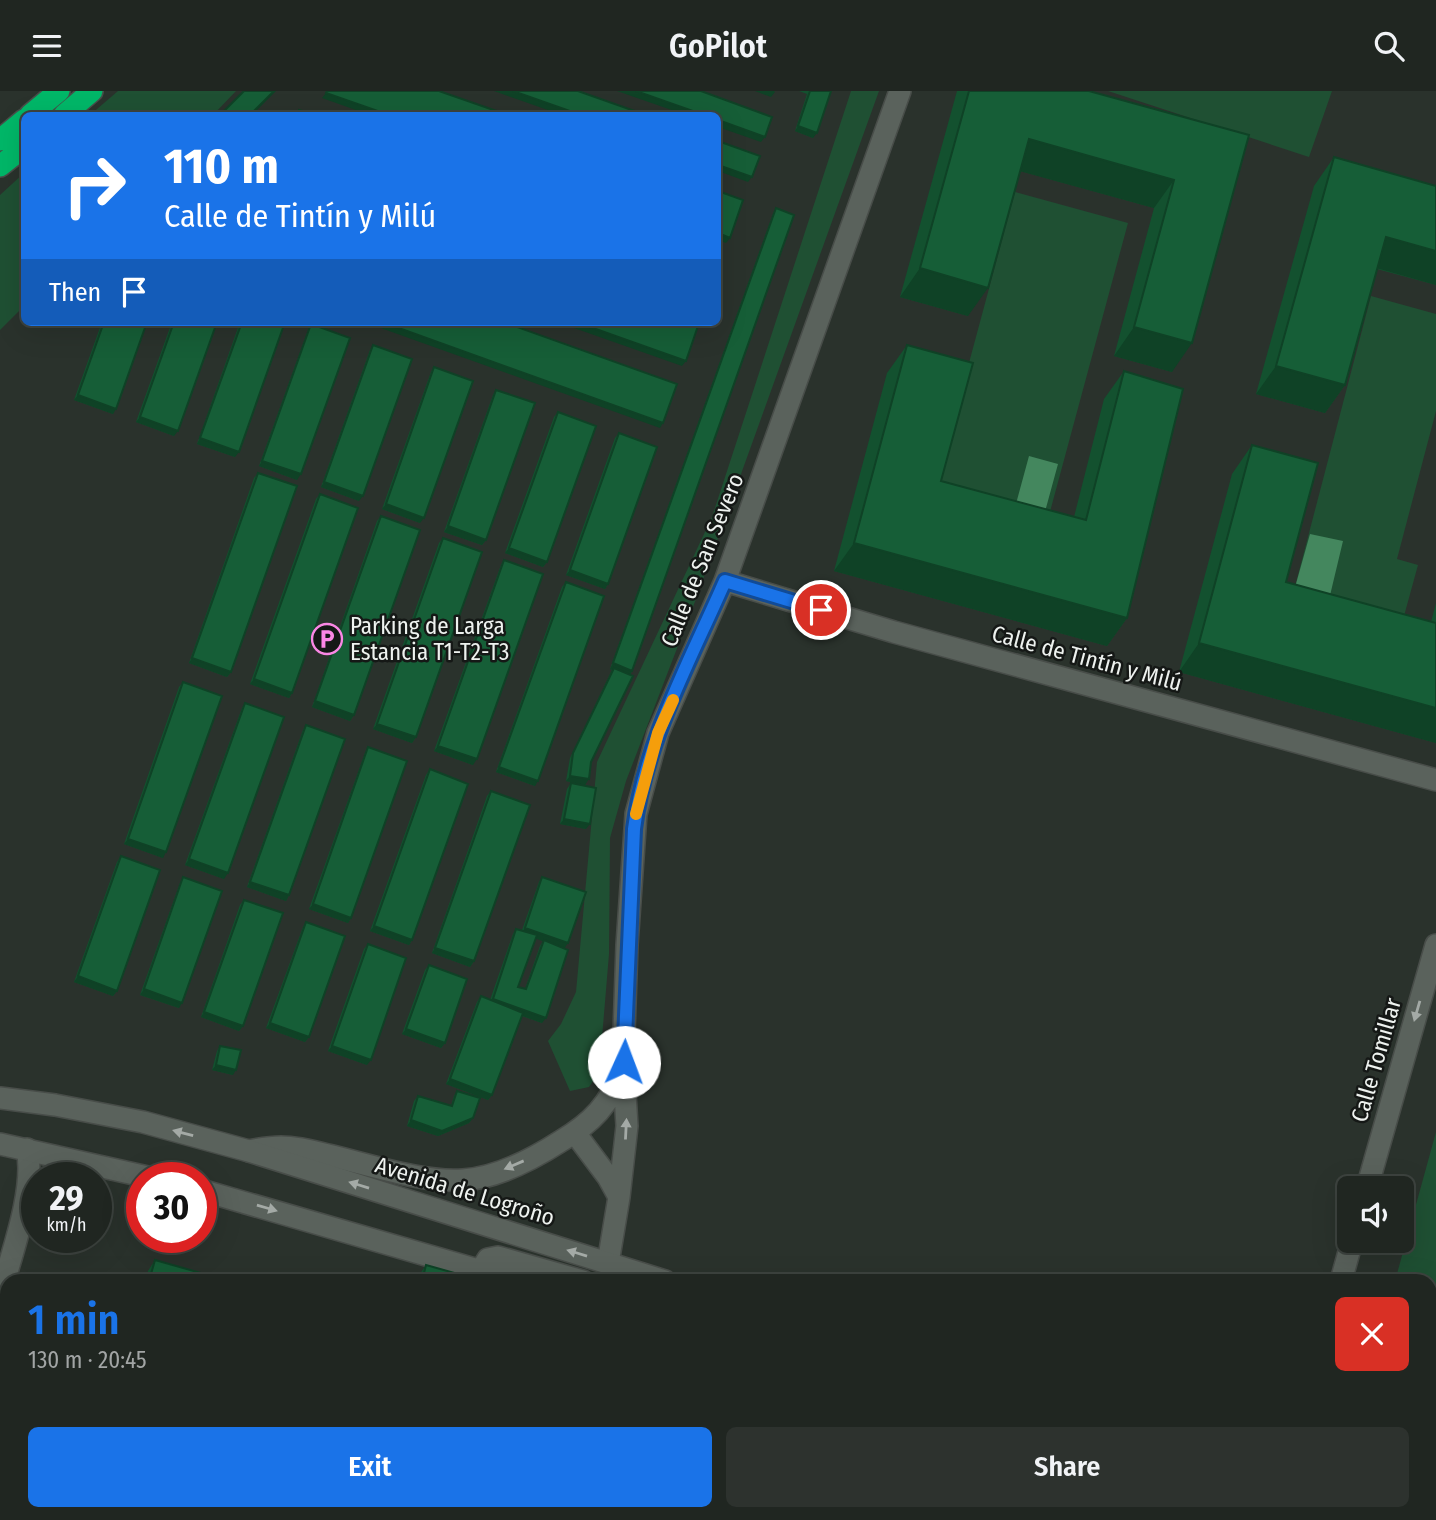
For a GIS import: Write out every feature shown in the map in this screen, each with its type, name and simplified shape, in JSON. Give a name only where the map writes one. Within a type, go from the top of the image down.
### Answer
[{"type":"highway","points":[[34,112],[59,91]]},
{"type":"highway","points":[[68,112],[92,91]]},
{"type":"highway","points":[[0,140],[21,122]]},
{"type":"highway","points":[[0,166],[21,149]]},
{"type":"street","name":"Calle de San Severo","points":[[608,1263],[627,1126],[624,1062],[627,945],[636,814],[658,733],[725,581],[817,330],[900,91]]},
{"type":"street","name":"Calle de Tintín y Milú","points":[[725,581],[894,632],[1436,780]]},
{"type":"street","name":"Calle Tomillar","points":[[1370,1176],[1436,945]]},
{"type":"street","name":"Calle de San Severo","points":[[575,1133],[594,1118],[610,1098],[624,1062]]},
{"type":"street","name":"Avenida de Logroño","points":[[0,1098],[55,1105],[143,1122],[249,1151],[643,1274]]},
{"type":"street","name":"Avenida de Logroño","points":[[249,1151],[281,1147],[311,1151],[437,1180],[464,1180],[513,1166],[550,1149],[575,1133]]},
{"type":"street","points":[[575,1133],[603,1170],[619,1197]]},
{"type":"street","points":[[0,1144],[126,1172]]},
{"type":"street","points":[[6,1274],[27,1191],[30,1170],[27,1149]]},
{"type":"street","points":[[217,1195],[474,1274]]},
{"type":"street","points":[[1343,1274],[1349,1253]]},
{"type":"street","points":[[481,1274],[488,1259],[498,1257],[558,1274]]},
{"type":"street","points":[[604,1274],[608,1263]]},
{"type":"shaded area","points":[[118,91],[236,91],[216,112],[94,112]]},
{"type":"shaded area","points":[[851,91],[879,91],[696,599],[626,781],[610,838],[609,954],[600,1062],[597,1075],[589,1087],[570,1091],[548,1041],[561,1024],[576,992],[597,762],[712,517]]},
{"type":"shaded area","points":[[1108,91],[1332,91],[1309,157]]},
{"type":"shaded area","points":[[21,176],[21,309],[0,330],[0,195]]},
{"type":"shaded area","points":[[1015,192],[1128,223],[1044,534],[931,504]]},
{"type":"shaded area","points":[[1371,296],[1436,314],[1436,411],[1397,559],[1418,565],[1401,627],[1292,598]]},
{"type":"shaded area","points":[[1029,456],[1058,464],[1040,530],[1011,522]]},
{"type":"shaded area","points":[[1310,534],[1343,541],[1327,608],[1292,598]]},
{"type":"shaded area","points":[[1436,1132],[1436,1274],[1397,1274],[1403,1253],[1414,1253],[1414,1212]]},
{"type":"building","points":[[244,91],[274,91],[253,112],[223,112]]},
{"type":"building","points":[[439,91],[499,112],[380,112],[326,93]]},
{"type":"building","points":[[513,91],[578,91],[638,112],[572,112]]},
{"type":"building","points":[[636,91],[701,91],[772,117],[765,137],[721,121],[721,112],[696,112]]},
{"type":"building","points":[[810,91],[831,91],[817,133],[798,126]]},
{"type":"building","points":[[969,91],[1089,91],[1249,135],[1192,343],[1134,327],[1174,180],[1029,139],[988,288],[920,268]]},
{"type":"building","points":[[721,142],[760,156],[752,177],[721,166]]},
{"type":"building","points":[[1334,157],[1436,186],[1436,251],[1386,237],[1345,385],[1276,366]]},
{"type":"building","points":[[721,192],[743,200],[730,238],[721,234]]},
{"type":"building","points":[[776,208],[794,215],[632,671],[613,663]]},
{"type":"building","points":[[103,326],[146,326],[116,409],[78,395]]},
{"type":"building","points":[[173,326],[216,326],[178,431],[140,417]]},
{"type":"building","points":[[241,326],[284,326],[239,452],[200,438]]},
{"type":"building","points":[[310,326],[350,338],[301,474],[262,461]]},
{"type":"building","points":[[393,326],[514,326],[677,384],[663,423]]},
{"type":"building","points":[[587,326],[698,326],[686,361]]},
{"type":"building","points":[[373,345],[412,359],[363,496],[324,482]]},
{"type":"building","points":[[907,345],[973,363],[941,481],[1086,520],[1124,371],[1183,389],[1127,618],[854,543]]},
{"type":"building","points":[[434,367],[473,381],[424,518],[386,504]]},
{"type":"building","points":[[496,390],[535,403],[486,540],[448,526]]},
{"type":"building","points":[[558,412],[596,426],[547,562],[509,548]]},
{"type":"building","points":[[619,433],[657,447],[608,584],[570,570]]},
{"type":"building","points":[[1252,445],[1318,463],[1286,582],[1436,623],[1436,708],[1199,643]]},
{"type":"building","points":[[258,473],[297,486],[231,672],[192,658]]},
{"type":"building","points":[[320,494],[358,508],[292,693],[254,679]]},
{"type":"building","points":[[381,516],[420,530],[354,715],[315,701]]},
{"type":"building","points":[[443,538],[482,552],[416,737],[377,724]]},
{"type":"building","points":[[504,560],[543,574],[477,759],[438,746]]},
{"type":"building","points":[[566,582],[604,596],[538,781],[499,767]]},
{"type":"building","points":[[614,668],[633,676],[591,762],[589,779],[570,776],[573,753]]},
{"type":"building","points":[[183,682],[222,696],[166,852],[128,839]]},
{"type":"building","points":[[245,703],[284,717],[228,873],[189,859]]},
{"type":"building","points":[[306,725],[345,739],[289,895],[250,882]]},
{"type":"building","points":[[368,747],[407,761],[351,918],[313,904]]},
{"type":"building","points":[[430,769],[468,784],[412,940],[374,926]]},
{"type":"building","points":[[571,783],[596,788],[590,824],[564,819]]},
{"type":"building","points":[[491,791],[530,805],[474,961],[435,948]]},
{"type":"building","points":[[121,856],[160,870],[117,991],[78,976]]},
{"type":"building","points":[[183,877],[222,891],[182,1003],[144,989]]},
{"type":"building","points":[[542,877],[586,892],[568,943],[525,928]]},
{"type":"building","points":[[244,900],[283,913],[243,1026],[204,1012]]},
{"type":"building","points":[[306,922],[345,936],[309,1037],[270,1023]]},
{"type":"building","points":[[516,929],[537,935],[518,987],[526,989],[544,940],[568,950],[546,1018],[493,999]]},
{"type":"building","points":[[368,944],[406,958],[371,1060],[332,1046]]},
{"type":"building","points":[[429,965],[467,979],[445,1043],[406,1029]]},
{"type":"building","points":[[481,996],[523,1013],[492,1095],[450,1079]]},
{"type":"building","points":[[220,1046],[241,1050],[236,1070],[216,1065]]},
{"type":"building","points":[[457,1091],[480,1098],[473,1118],[442,1131],[411,1120],[418,1096],[452,1106]]},
{"type":"building","points":[[155,1260],[204,1274],[151,1274]]},
{"type":"building","points":[[426,1265],[458,1274],[424,1274]]},
{"type":"slow traffic","points":[[636,814],[658,733],[673,700]]},
{"type":"place","name":"Parking de Larga Estancia T1-T2-T3","points":[[327,639]]},
{"type":"route","points":[[624,1062],[634,829],[658,733],[725,581],[821,610]]}]
